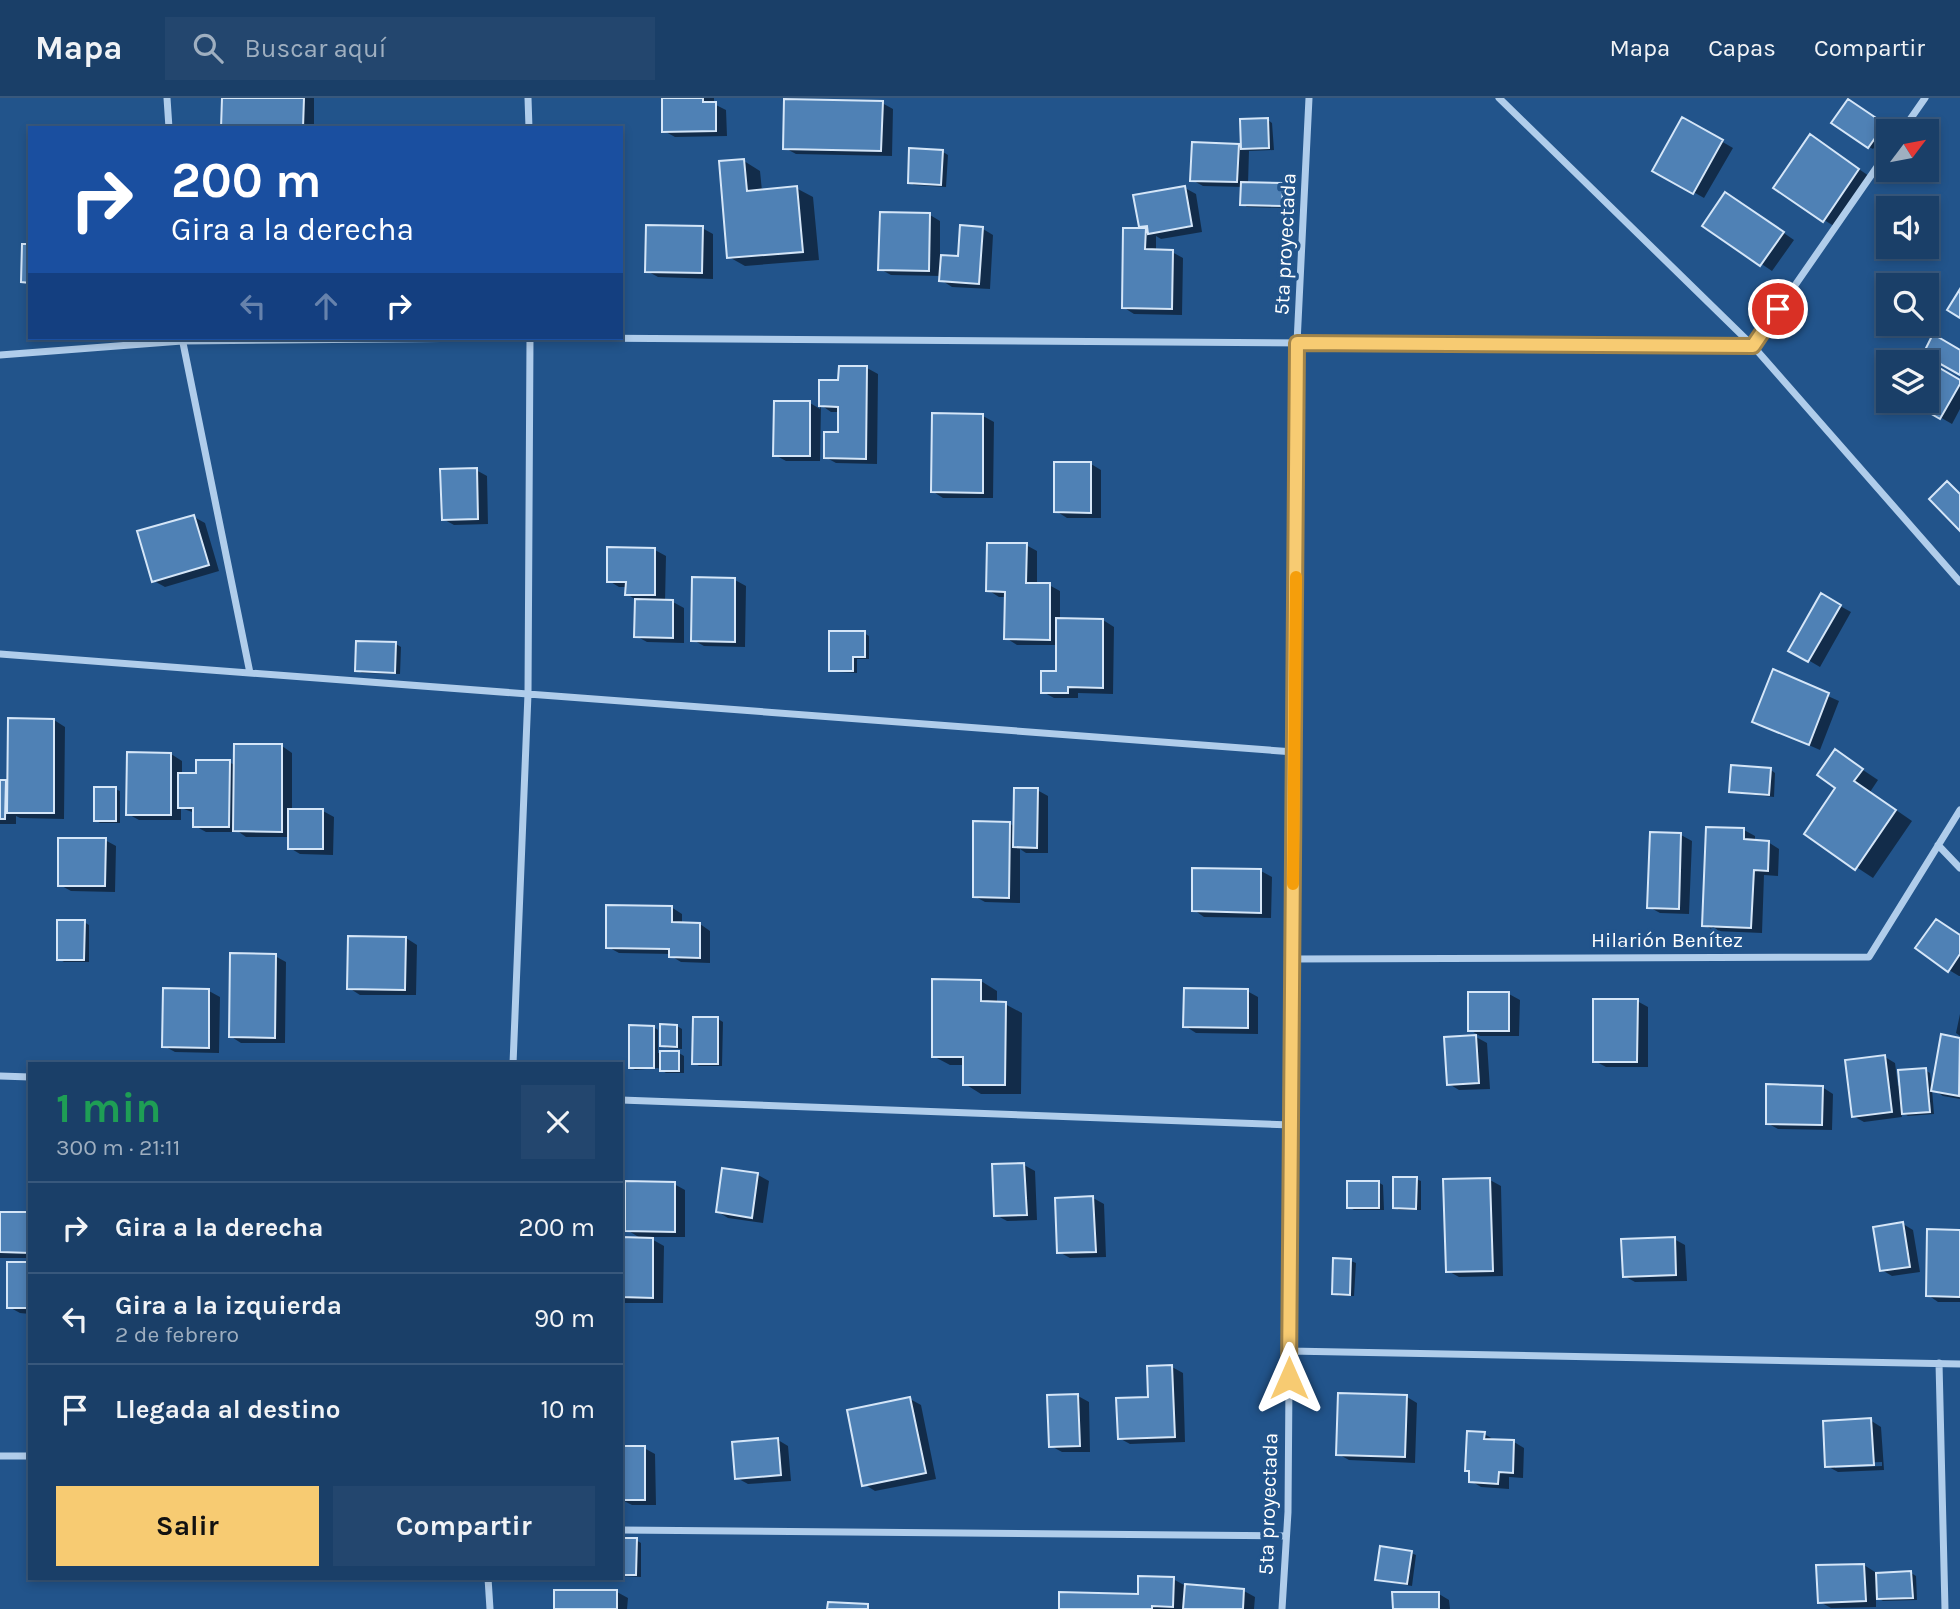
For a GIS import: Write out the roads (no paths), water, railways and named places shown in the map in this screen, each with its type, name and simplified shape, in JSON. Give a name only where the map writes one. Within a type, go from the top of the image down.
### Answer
[{"type":"street","points":[[167,98],[169,126]]},
{"type":"street","points":[[528,98],[528,126]]},
{"type":"street","name":"5ta proyectada","points":[[1282,1609],[1289,1351],[1297,343],[1310,98]]},
{"type":"street","points":[[1499,98],[1753,346],[1960,582]]},
{"type":"street","points":[[1910,119],[1925,98]]},
{"type":"street","points":[[1753,346],[1876,168]]},
{"type":"street","points":[[623,338],[1753,346]]},
{"type":"street","points":[[0,355],[171,340]]},
{"type":"street","points":[[182,340],[250,673]]},
{"type":"street","points":[[513,1062],[528,694],[530,340]]},
{"type":"street","points":[[0,654],[1294,752]]},
{"type":"street","name":"Hilarión Benítez","points":[[1292,959],[1868,957],[1960,810]]},
{"type":"street","points":[[1938,845],[1960,868]]},
{"type":"street","points":[[0,1076],[28,1077]]},
{"type":"street","points":[[623,1100],[1291,1125]]},
{"type":"street","points":[[1289,1351],[1960,1364]]},
{"type":"street","points":[[1939,1363],[1945,1609]]},
{"type":"street","points":[[0,1456],[28,1457]]},
{"type":"street","points":[[623,1530],[1286,1536]]},
{"type":"street","points":[[488,1580],[490,1609]]}]
